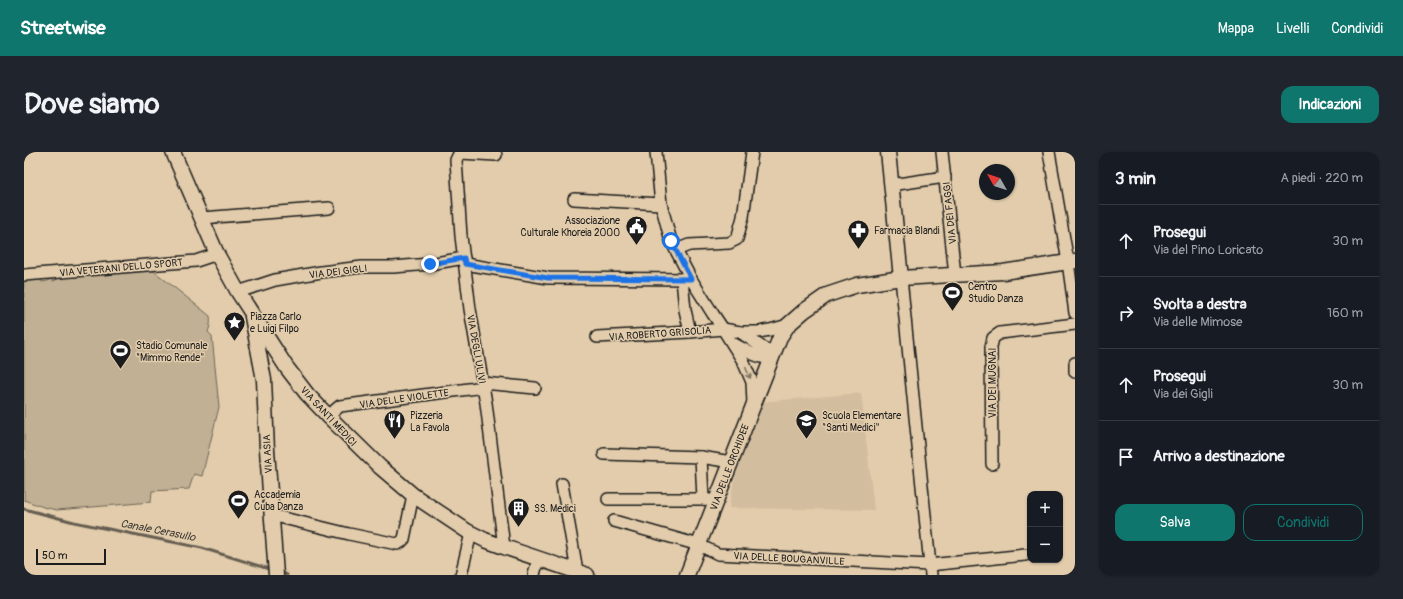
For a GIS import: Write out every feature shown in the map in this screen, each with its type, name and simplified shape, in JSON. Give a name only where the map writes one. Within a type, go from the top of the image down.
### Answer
[{"type":"street","name":"VIA SANTI MEDICI","points":[[173,152],[217,254],[238,292],[287,368],[307,394],[380,467],[413,495],[471,533],[504,547],[573,572]]},
{"type":"street","points":[[460,152],[496,155]]},
{"type":"street","name":"VIA DEGLI ULIVI","points":[[460,152],[456,160],[456,176],[470,309],[483,385],[504,547]]},
{"type":"street","points":[[656,152],[661,204],[671,241],[687,279],[723,328],[743,361],[752,382],[752,406]]},
{"type":"street","points":[[676,250],[689,245],[729,243],[737,239],[743,217],[752,152]]},
{"type":"street","points":[[888,152],[930,570]]},
{"type":"street","name":"VIA DEI FAGGI","points":[[942,152],[955,275]]},
{"type":"street","points":[[1049,152],[1072,262],[1075,313]]},
{"type":"street","points":[[891,185],[945,177]]},
{"type":"street","points":[[574,199],[661,204]]},
{"type":"street","points":[[202,218],[329,208]]},
{"type":"street","name":"VIA VETERANI DELLO SPORT","points":[[24,275],[196,261],[217,254]]},
{"type":"street","name":"VIA DEI GIGLI","points":[[238,292],[275,280],[362,266],[393,267],[465,261],[548,278],[687,279]]},
{"type":"street","points":[[723,328],[740,332],[764,331],[788,324],[804,311],[827,296],[857,285],[900,278],[1003,272],[1072,262]]},
{"type":"street","points":[[687,279],[685,310],[690,332]]},
{"type":"street","name":"VIA ASIA","points":[[251,311],[264,380],[271,515],[276,575]]},
{"type":"street","name":"VIA DELLE ORCHIDEE","points":[[687,574],[699,545],[710,500],[731,462],[771,358],[780,337],[788,324]]},
{"type":"street","name":"VIA DEI MUGNAI","points":[[992,464],[991,347],[993,338],[1000,333],[1075,324]]},
{"type":"street","name":"VIA ROBERTO GRISOLIA","points":[[597,337],[690,332],[723,328]]},
{"type":"street","points":[[740,332],[766,350],[771,358]]},
{"type":"street","points":[[732,343],[760,356],[771,358]]},
{"type":"street","points":[[258,354],[262,348],[274,346]]},
{"type":"street","name":"VIA ASIA","points":[[264,380],[267,359],[274,346]]},
{"type":"street","points":[[1075,363],[1075,372]]},
{"type":"street","points":[[264,380],[270,369],[278,367],[287,368]]},
{"type":"street","name":"VIA DELLE VIOLETTE","points":[[328,416],[340,406],[483,385],[535,388]]},
{"type":"street","points":[[604,454],[702,457],[731,462]]},
{"type":"street","points":[[608,499],[710,500],[702,457]]},
{"type":"street","points":[[562,484],[573,572]]},
{"type":"street","points":[[271,515],[397,544],[404,539],[413,495]]},
{"type":"street","name":"VIA DELLE BOUGANVILLE","points":[[614,521],[699,545],[718,554],[930,570],[1025,555]]},
{"type":"street","points":[[461,575],[471,533]]},
{"type":"street","points":[[534,575],[538,559]]},
{"type":"shaded area","name":"Stadio Comunale \"Mimmo Rende\"","points":[[150,268],[210,316],[208,332],[212,336],[219,407],[202,476],[194,474],[189,489],[152,491],[151,502],[57,510],[24,500],[24,281],[40,279],[42,282],[48,281],[50,278],[52,281],[58,278]]},
{"type":"shaded area","name":"Scuola Elementare \"Santi Medici\"","points":[[861,393],[874,510],[729,508],[734,481],[761,402]]},
{"type":"waterway","name":"Canale Cerasullo","points":[[24,509],[74,522],[202,548],[272,570]]},
{"type":"waterway","name":"Canale Cerasullo","points":[[280,572],[287,575]]},
{"type":"place","name":"Associazione Culturale Khoreia 2000","points":[[636,246]]},
{"type":"place","name":"Farmacia Blandi","points":[[858,250]]},
{"type":"place","name":"Centro Studio Danza","points":[[952,312]]},
{"type":"place","name":"Piazza Carlo e Luigi Filpo","points":[[234,342]]},
{"type":"place","name":"Stadio Comunale \"Mimmo Rende\"","points":[[120,370]]},
{"type":"place","name":"Pizzeria La Favola","points":[[395,440]]},
{"type":"place","name":"Scuola Elementare \"Santi Medici\"","points":[[807,440]]},
{"type":"place","name":"Accademia Cuba Danza","points":[[238,520]]},
{"type":"place","name":"SS. Medici","points":[[519,528]]},
{"type":"route","points":[[430,264],[464,258],[465,264],[548,278],[691,279],[671,241]]}]
